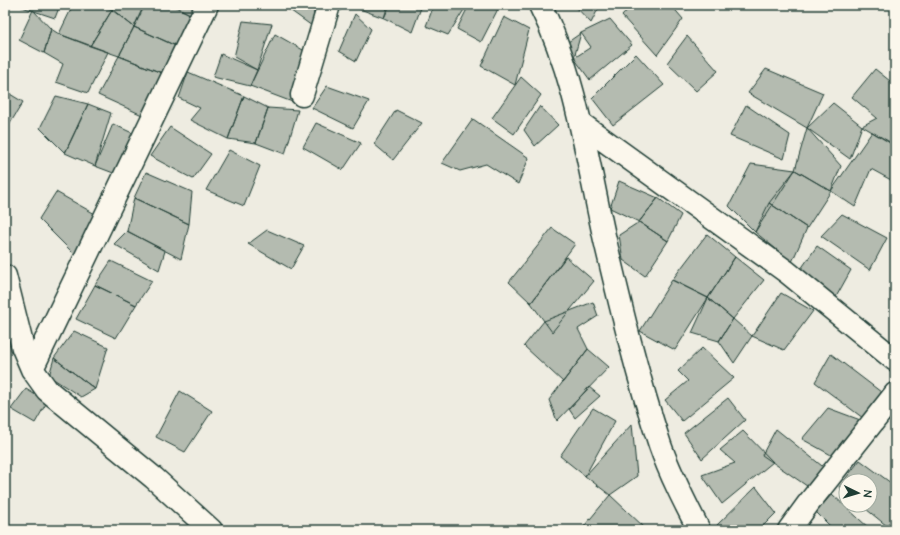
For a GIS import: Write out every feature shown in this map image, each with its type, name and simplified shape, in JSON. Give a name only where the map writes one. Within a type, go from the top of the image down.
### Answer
[{"type":"street","points":[[32,369],[206,5]]},
{"type":"street","points":[[302,95],[329,5]]},
{"type":"street","points":[[540,5],[561,58],[580,123],[605,240],[644,391],[660,446],[699,530]]},
{"type":"street","points":[[580,123],[787,272],[895,360]]},
{"type":"street","points":[[5,276],[22,348],[32,369],[47,390],[154,478],[211,530]]},
{"type":"street","points":[[789,530],[895,394]]},
{"type":"building","points":[[16,5],[60,5],[55,18]]},
{"type":"building","points":[[73,5],[102,5],[112,10],[90,46],[59,34]]},
{"type":"building","points":[[107,5],[144,5],[134,27]]},
{"type":"building","points":[[145,5],[172,5],[200,19],[185,50],[134,27]]},
{"type":"building","points":[[172,5],[206,5],[200,19]]},
{"type":"building","points":[[288,5],[315,5],[312,26],[287,8]]},
{"type":"building","points":[[349,5],[388,5],[384,18]]},
{"type":"building","points":[[390,5],[422,5],[412,32],[384,18]]},
{"type":"building","points":[[434,5],[467,5],[448,35],[426,26]]},
{"type":"building","points":[[469,5],[500,5],[481,42],[457,29]]},
{"type":"building","points":[[574,5],[600,5],[591,23]]},
{"type":"building","points":[[632,5],[671,5],[683,19],[657,55],[622,16]]},
{"type":"building","points":[[33,10],[51,29],[44,53],[19,40]]},
{"type":"building","points":[[112,10],[134,27],[119,56],[90,46]]},
{"type":"building","points":[[355,14],[371,29],[356,61],[339,51]]},
{"type":"building","points":[[504,17],[529,30],[515,85],[481,66]]},
{"type":"building","points":[[610,19],[632,45],[590,80],[574,58],[591,47],[581,33]]},
{"type":"building","points":[[243,21],[272,24],[257,70],[234,57]]},
{"type":"building","points":[[134,27],[185,50],[172,77],[119,56]]},
{"type":"building","points":[[51,29],[59,34],[108,52],[88,93],[56,82],[63,64],[44,53]]},
{"type":"building","points":[[581,33],[574,58],[558,49]]},
{"type":"building","points":[[275,34],[310,54],[295,103],[250,86]]},
{"type":"building","points":[[687,36],[718,71],[696,91],[667,63]]},
{"type":"building","points":[[221,54],[257,70],[250,86],[213,77]]},
{"type":"building","points":[[636,54],[664,85],[613,125],[592,98]]},
{"type":"building","points":[[119,56],[172,77],[151,119],[98,95]]},
{"type":"building","points":[[766,69],[823,93],[807,128],[748,93]]},
{"type":"building","points":[[875,69],[895,85],[895,145],[862,126],[877,118],[852,97]]},
{"type":"building","points":[[188,72],[244,96],[228,139],[190,120],[200,108],[179,98]]},
{"type":"building","points":[[521,77],[541,95],[514,134],[492,118]]},
{"type":"building","points":[[327,86],[369,101],[353,128],[312,108]]},
{"type":"building","points":[[5,91],[23,102],[5,132]]},
{"type":"building","points":[[56,96],[88,104],[65,153],[40,128]]},
{"type":"building","points":[[244,96],[268,108],[256,143],[228,139]]},
{"type":"building","points":[[833,103],[862,126],[850,159],[807,128]]},
{"type":"building","points":[[88,104],[111,113],[95,166],[65,153]]},
{"type":"building","points":[[746,105],[790,135],[784,159],[730,136]]},
{"type":"building","points":[[540,106],[558,125],[535,146],[524,130]]},
{"type":"building","points":[[268,108],[298,110],[285,154],[256,143]]},
{"type":"building","points":[[396,110],[422,123],[393,160],[374,144]]},
{"type":"building","points":[[473,119],[529,158],[518,184],[486,164],[460,171],[442,163]]},
{"type":"building","points":[[316,123],[361,143],[343,170],[303,147]]},
{"type":"building","points":[[113,124],[143,138],[124,177],[95,166]]},
{"type":"building","points":[[170,127],[211,154],[193,179],[150,156]]},
{"type":"building","points":[[807,128],[841,166],[831,191],[795,170]]},
{"type":"building","points":[[872,132],[895,146],[895,174],[891,180],[871,169],[855,207],[831,191]]},
{"type":"building","points":[[229,150],[260,166],[244,206],[206,190]]},
{"type":"building","points":[[751,164],[795,170],[755,232],[729,206]]},
{"type":"building","points":[[795,170],[831,191],[807,228],[769,203]]},
{"type":"building","points":[[146,172],[192,192],[189,224],[134,198]]},
{"type":"building","points":[[619,181],[658,198],[639,222],[610,208]]},
{"type":"building","points":[[56,192],[104,219],[77,257],[39,219]]},
{"type":"building","points":[[134,198],[189,224],[181,259],[127,231]]},
{"type":"building","points":[[658,198],[681,215],[668,241],[639,222]]},
{"type":"building","points":[[769,203],[807,228],[792,262],[755,232]]},
{"type":"building","points":[[842,214],[887,238],[870,270],[821,236]]},
{"type":"building","points":[[639,222],[668,241],[645,276],[623,260],[619,235]]},
{"type":"building","points":[[552,228],[575,244],[531,303],[509,282]]},
{"type":"building","points":[[267,230],[304,246],[291,269],[248,244]]},
{"type":"building","points":[[127,231],[165,251],[159,270],[114,244]]},
{"type":"building","points":[[707,234],[735,257],[708,298],[672,280]]},
{"type":"building","points":[[817,246],[851,270],[836,297],[801,269]]},
{"type":"building","points":[[566,257],[594,281],[552,332],[531,303]]},
{"type":"building","points":[[735,257],[764,280],[733,319],[708,298]]},
{"type":"building","points":[[111,261],[152,281],[136,305],[95,285]]},
{"type":"building","points":[[672,280],[708,298],[675,350],[640,331]]},
{"type":"building","points":[[95,285],[136,305],[116,338],[76,319]]},
{"type":"building","points":[[781,293],[813,311],[784,350],[752,336]]},
{"type":"building","points":[[708,298],[733,319],[719,341],[692,333]]},
{"type":"building","points":[[593,302],[598,316],[578,329],[588,349],[563,382],[524,346],[544,321]]},
{"type":"building","points":[[733,319],[752,336],[734,363],[719,341]]},
{"type":"building","points":[[74,331],[108,347],[95,389],[54,358]]},
{"type":"building","points":[[702,348],[734,378],[682,421],[665,400],[688,381],[678,371]]},
{"type":"building","points":[[588,349],[609,367],[557,421],[549,400]]},
{"type":"building","points":[[831,354],[881,392],[871,424],[815,382]]},
{"type":"building","points":[[54,358],[95,389],[81,397],[49,376]]},
{"type":"building","points":[[589,387],[600,396],[575,418],[569,409]]},
{"type":"building","points":[[26,389],[47,402],[35,423],[11,409]]},
{"type":"building","points":[[180,391],[212,411],[185,452],[156,437]]},
{"type":"building","points":[[728,398],[745,420],[702,459],[684,433]]},
{"type":"building","points":[[593,408],[615,421],[585,476],[560,456]]},
{"type":"building","points":[[828,408],[871,424],[842,461],[802,439]]},
{"type":"building","points":[[632,424],[637,476],[610,495],[585,476]]},
{"type":"building","points":[[776,429],[832,474],[817,493],[762,455]]},
{"type":"building","points":[[743,431],[773,462],[722,504],[702,475],[735,463],[720,450]]},
{"type":"building","points":[[860,460],[878,473],[850,473]]},
{"type":"building","points":[[878,473],[895,486],[895,518],[887,526],[871,513],[878,513]]},
{"type":"building","points":[[756,487],[776,513],[759,530],[720,530],[717,525]]},
{"type":"building","points":[[832,494],[838,500],[838,513],[853,513],[871,530],[834,530],[816,512]]},
{"type":"building","points":[[610,495],[644,527],[641,530],[581,530]]}]
